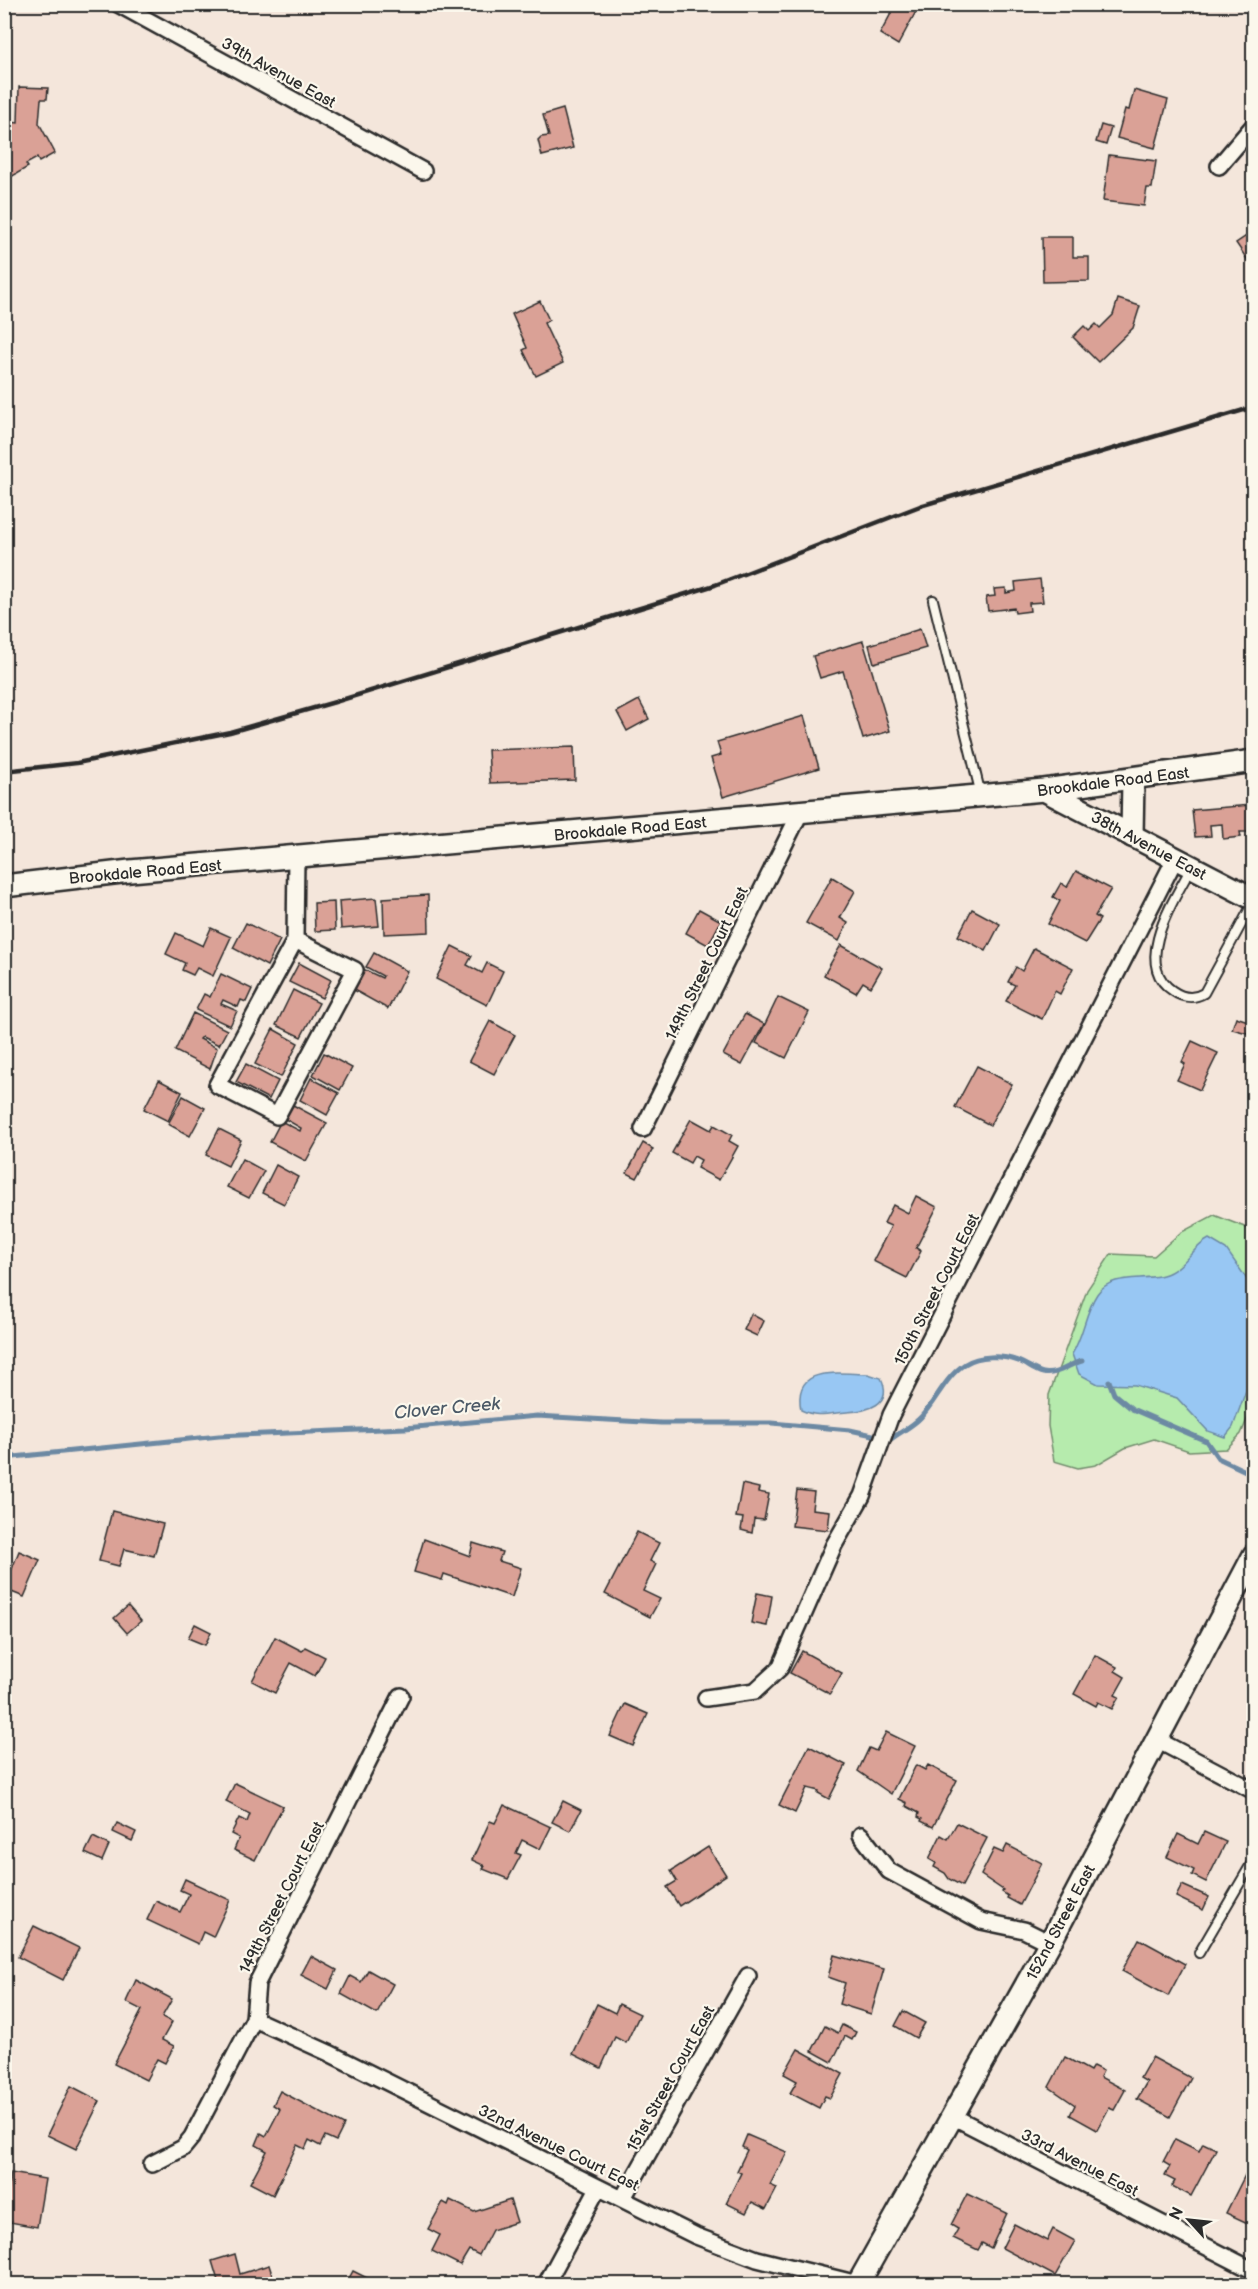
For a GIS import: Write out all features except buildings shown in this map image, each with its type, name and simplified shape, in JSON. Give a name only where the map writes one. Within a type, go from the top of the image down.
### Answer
[{"type":"main road","name":"Brookdale Road East","points":[[4,886],[119,873],[1044,790],[1254,761]]},
{"type":"main road","points":[[1132,836],[1133,779]]},
{"type":"main road","name":"38th Avenue East","points":[[1044,790],[1254,900]]},
{"type":"main road","name":"152nd Street East","points":[[858,2284],[1050,1943],[1254,1555]]},
{"type":"street","name":"39th Avenue East","points":[[118,4],[423,171]]},
{"type":"street","points":[[1219,166],[1254,125]]},
{"type":"street","name":"149th Street Court East","points":[[643,1129],[800,813]]},
{"type":"street","points":[[295,940],[355,970],[277,1116],[217,1085],[295,940],[296,857]]},
{"type":"street","name":"150th Street Court East","points":[[706,1698],[755,1691],[780,1668],[834,1545],[862,1496],[891,1415],[1183,863]]},
{"type":"street","name":"149th Street Court East","points":[[152,2164],[183,2148],[192,2137],[254,2019],[257,1983],[401,1696]]},
{"type":"street","points":[[1157,1740],[1254,1791]]},
{"type":"street","points":[[861,1835],[889,1871],[981,1921],[1024,1930],[1050,1943]]},
{"type":"street","name":"151st Street Court East","points":[[623,2198],[748,1976]]},
{"type":"street","name":"32nd Avenue Court East","points":[[254,2019],[329,2053],[696,2236],[757,2259],[858,2284]]},
{"type":"street","name":"33rd Avenue East","points":[[954,2117],[1254,2271]]},
{"type":"street","points":[[546,2284],[598,2188]]},
{"type":"lane","points":[[933,600],[981,796]]},
{"type":"lane","points":[[1183,863],[1158,936],[1156,962],[1159,972],[1171,990],[1190,997],[1204,993],[1254,900]]},
{"type":"lane","points":[[1199,1953],[1254,1859]]},
{"type":"green space","points":[[1214,1215],[1247,1228],[1253,1235],[1253,1405],[1241,1434],[1226,1449],[1189,1451],[1154,1439],[1125,1448],[1096,1465],[1078,1468],[1054,1461],[1048,1426],[1049,1395],[1087,1290],[1111,1254],[1154,1256],[1180,1233]]},
{"type":"water","points":[[1209,1239],[1226,1249],[1253,1288],[1253,1371],[1233,1427],[1225,1437],[1208,1431],[1177,1398],[1135,1385],[1098,1384],[1079,1374],[1072,1354],[1093,1301],[1103,1287],[1118,1280],[1155,1277],[1170,1272]]},
{"type":"water","points":[[831,1373],[868,1374],[881,1378],[884,1387],[884,1395],[876,1405],[863,1410],[824,1414],[813,1414],[801,1410],[800,1395],[803,1385],[810,1378]]},
{"type":"waterway","name":"Clover Creek","points":[[4,1458],[219,1436],[405,1428],[537,1416],[661,1423],[772,1423],[850,1430],[891,1439],[918,1420],[946,1382],[958,1369],[971,1361],[991,1357],[1012,1359],[1040,1372],[1048,1373],[1082,1361]]},
{"type":"waterway","points":[[1109,1381],[1114,1394],[1132,1409],[1206,1441],[1218,1458],[1254,1475]]},
{"type":"railway","points":[[4,771],[77,763],[230,732],[335,702],[715,585],[920,506],[1254,407]]}]
